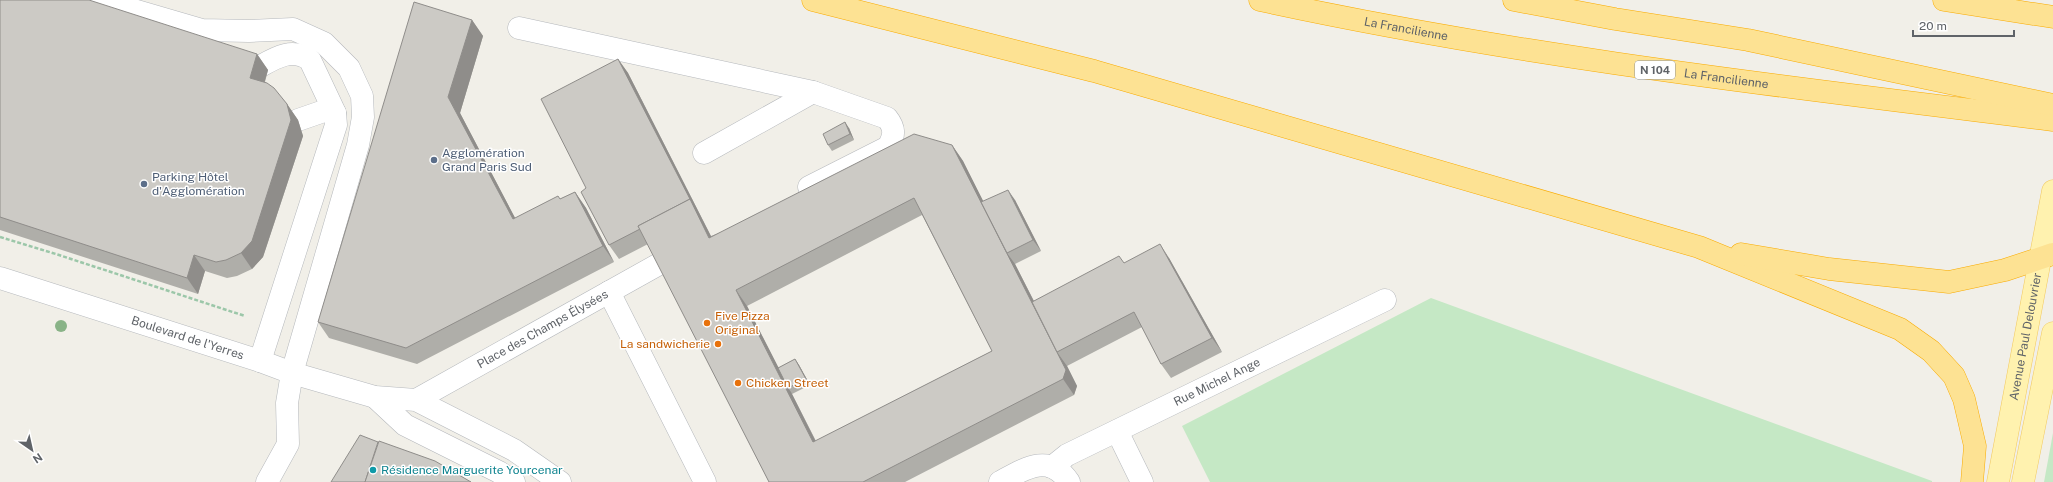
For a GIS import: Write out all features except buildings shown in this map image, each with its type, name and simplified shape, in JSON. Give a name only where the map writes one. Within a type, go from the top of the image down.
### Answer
[{"type":"highway","points":[[813,0],[1109,75],[1699,247],[1900,329],[1931,351],[1954,376],[1964,399],[1974,446],[1972,482]]},
{"type":"highway","name":"La Francilienne","points":[[1260,0],[1358,21],[1492,45],[1694,76],[2053,120]]},
{"type":"highway","points":[[1514,0],[1615,19],[1748,40],[2053,105]]},
{"type":"highway","points":[[1944,0],[2053,17]]},
{"type":"highway","points":[[1699,247],[1828,269],[1949,282],[2005,270],[2046,256]]},
{"type":"main road","name":"Avenue Paul Delouvrier","points":[[1998,482],[2046,256],[2045,231],[2053,191]]},
{"type":"main road","points":[[2023,482],[2053,333]]},
{"type":"street","points":[[98,0],[202,30],[249,31],[293,28],[324,43],[349,68],[358,84],[362,96],[363,117],[358,145],[292,373],[287,403],[288,444],[268,482]]},
{"type":"street","points":[[520,28],[812,92],[887,118],[893,126],[894,137],[888,147],[789,197]]},
{"type":"street","points":[[259,67],[281,55],[296,53],[304,55],[310,60],[335,112],[336,125],[260,361]]},
{"type":"street","points":[[704,153],[812,92]]},
{"type":"street","points":[[298,120],[324,111],[335,112]]},
{"type":"street","points":[[609,292],[661,263]]},
{"type":"street","name":"Boulevard de l'Yerres","points":[[0,278],[260,361],[292,373],[375,397],[416,400],[514,450],[560,482]]},
{"type":"street","name":"Place des Champs Élysées","points":[[416,400],[609,292],[705,482]]},
{"type":"street","name":"Rue Michel Ange","points":[[1052,467],[1067,455],[1385,300]]},
{"type":"street","name":"Boulevard de l'Yerres","points":[[375,397],[405,425],[499,472],[514,482]]},
{"type":"street","points":[[1117,430],[1142,482]]},
{"type":"street","points":[[1000,482],[1039,464],[1052,467],[1065,476],[1069,482]]},
{"type":"path","points":[[0,237],[59,255],[219,309],[272,324]]},
{"type":"green space","points":[[1431,298],[1932,482],[1210,482],[1182,426]]},
{"type":"green space","points":[[2053,433],[2053,482],[2044,482]]},
{"type":"place","name":"Agglomération Grand Paris Sud","points":[[434,160]]},
{"type":"place","name":"Parking Hôtel d'Agglomération","points":[[144,184]]},
{"type":"place","name":"Five Pizza Original","points":[[707,323]]},
{"type":"place","name":"La sandwicherie","points":[[718,344]]},
{"type":"place","name":"Chicken Street","points":[[738,383]]},
{"type":"place","name":"Résidence Marguerite Yourcenar","points":[[373,470]]}]
